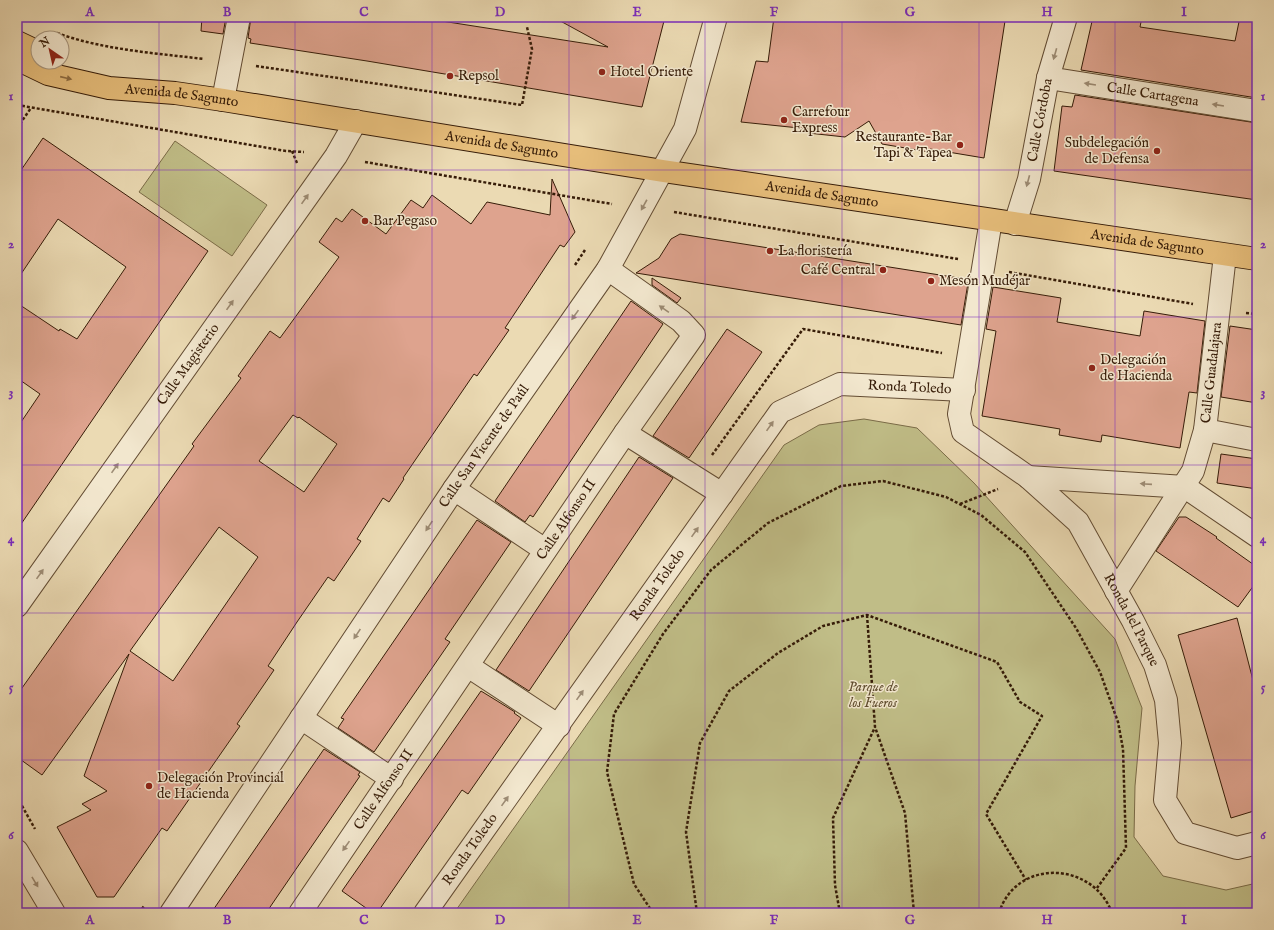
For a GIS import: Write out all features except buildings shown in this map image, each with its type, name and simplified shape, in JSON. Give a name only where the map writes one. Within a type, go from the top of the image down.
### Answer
[{"type":"main road","points":[[17,42],[30,48]]},
{"type":"main road","name":"Avenida de Sagunto","points":[[17,60],[48,74],[109,88],[175,93],[223,100],[663,171],[1257,259]]},
{"type":"main road","points":[[70,63],[175,93]]},
{"type":"street","points":[[223,100],[239,17]]},
{"type":"street","name":"Calle San Vicente de Paúl","points":[[171,913],[454,489],[608,269],[685,129],[716,17]]},
{"type":"street","name":"Calle Córdoba","points":[[1015,224],[1029,179],[1048,78],[1066,17]]},
{"type":"street","name":"Calle Cartagena","points":[[1048,78],[1257,111]]},
{"type":"street","name":"Calle Magisterio","points":[[17,606],[331,162],[356,121]]},
{"type":"street","points":[[964,390],[991,220]]},
{"type":"street","name":"Calle Guadalajara","points":[[1116,591],[1185,487],[1193,471],[1205,430],[1226,254]]},
{"type":"street","name":"Calle Alfonso II","points":[[300,913],[625,433],[694,335],[682,321],[608,269]]},
{"type":"street","name":"Ronda Toledo","points":[[425,913],[559,726],[780,412],[840,384],[964,390]]},
{"type":"street","name":"Ronda del Parque","points":[[964,390],[959,414],[963,432],[1028,477],[1078,522],[1155,665],[1166,700],[1170,743],[1166,800],[1185,833],[1237,848],[1257,843]]},
{"type":"street","points":[[1205,430],[1257,440]]},
{"type":"street","points":[[625,433],[722,494]]},
{"type":"street","points":[[1028,477],[1185,487],[1257,536]]},
{"type":"street","points":[[454,489],[546,550]]},
{"type":"street","points":[[468,666],[559,726]]},
{"type":"street","points":[[301,718],[392,779]]},
{"type":"street","points":[[17,851],[54,913]]},
{"type":"path","points":[[70,37],[80,41],[134,51],[230,62],[522,105],[532,48],[527,28]]},
{"type":"path","points":[[17,128],[31,108]]},
{"type":"path","points":[[960,504],[1028,477]]},
{"type":"path","points":[[653,913],[634,884],[607,772],[614,714],[663,634],[711,570],[768,523],[841,486],[883,481],[946,497],[960,504],[981,515],[1025,552],[1083,640],[1100,672],[1118,722],[1123,749],[1126,848],[1097,888]]},
{"type":"path","points":[[697,913],[686,832],[700,743],[729,691],[778,653],[823,626],[868,615],[997,662],[1020,702],[1042,716],[986,814],[1026,880]]},
{"type":"path","points":[[868,615],[875,727],[905,813],[914,913]]},
{"type":"path","points":[[840,913],[835,885],[833,818],[875,727]]},
{"type":"path","points":[[999,913],[1001,906],[1011,891],[1026,880],[1043,873],[1062,872],[1080,877],[1097,888],[1108,903],[1112,913]]},
{"type":"green space","points":[[175,141],[267,205],[232,256],[139,192]]},
{"type":"green space","name":"Parque de los Fueros","points":[[864,419],[917,428],[974,483],[1115,639],[1142,708],[1135,786],[1134,837],[1163,876],[1226,890],[1257,883],[1257,913],[454,913],[784,445],[819,425]]},
{"type":"place","name":"Hotel Oriente","points":[[602,72]]},
{"type":"place","name":"Repsol","points":[[450,76]]},
{"type":"place","name":"Carrefour Express","points":[[784,120]]},
{"type":"place","name":"Restaurante-Bar Tapi & Tapea","points":[[960,145]]},
{"type":"place","name":"Subdelegación de Defensa","points":[[1157,151]]},
{"type":"place","name":"Bar Pegaso","points":[[365,221]]},
{"type":"place","name":"La floristería","points":[[770,251]]},
{"type":"place","name":"Café Central","points":[[883,270]]},
{"type":"place","name":"Mesón Mudéjar","points":[[931,281]]},
{"type":"place","name":"Delegación de Hacienda","points":[[1092,368]]},
{"type":"place","name":"Delegación Provincial de Hacienda","points":[[149,786]]}]
